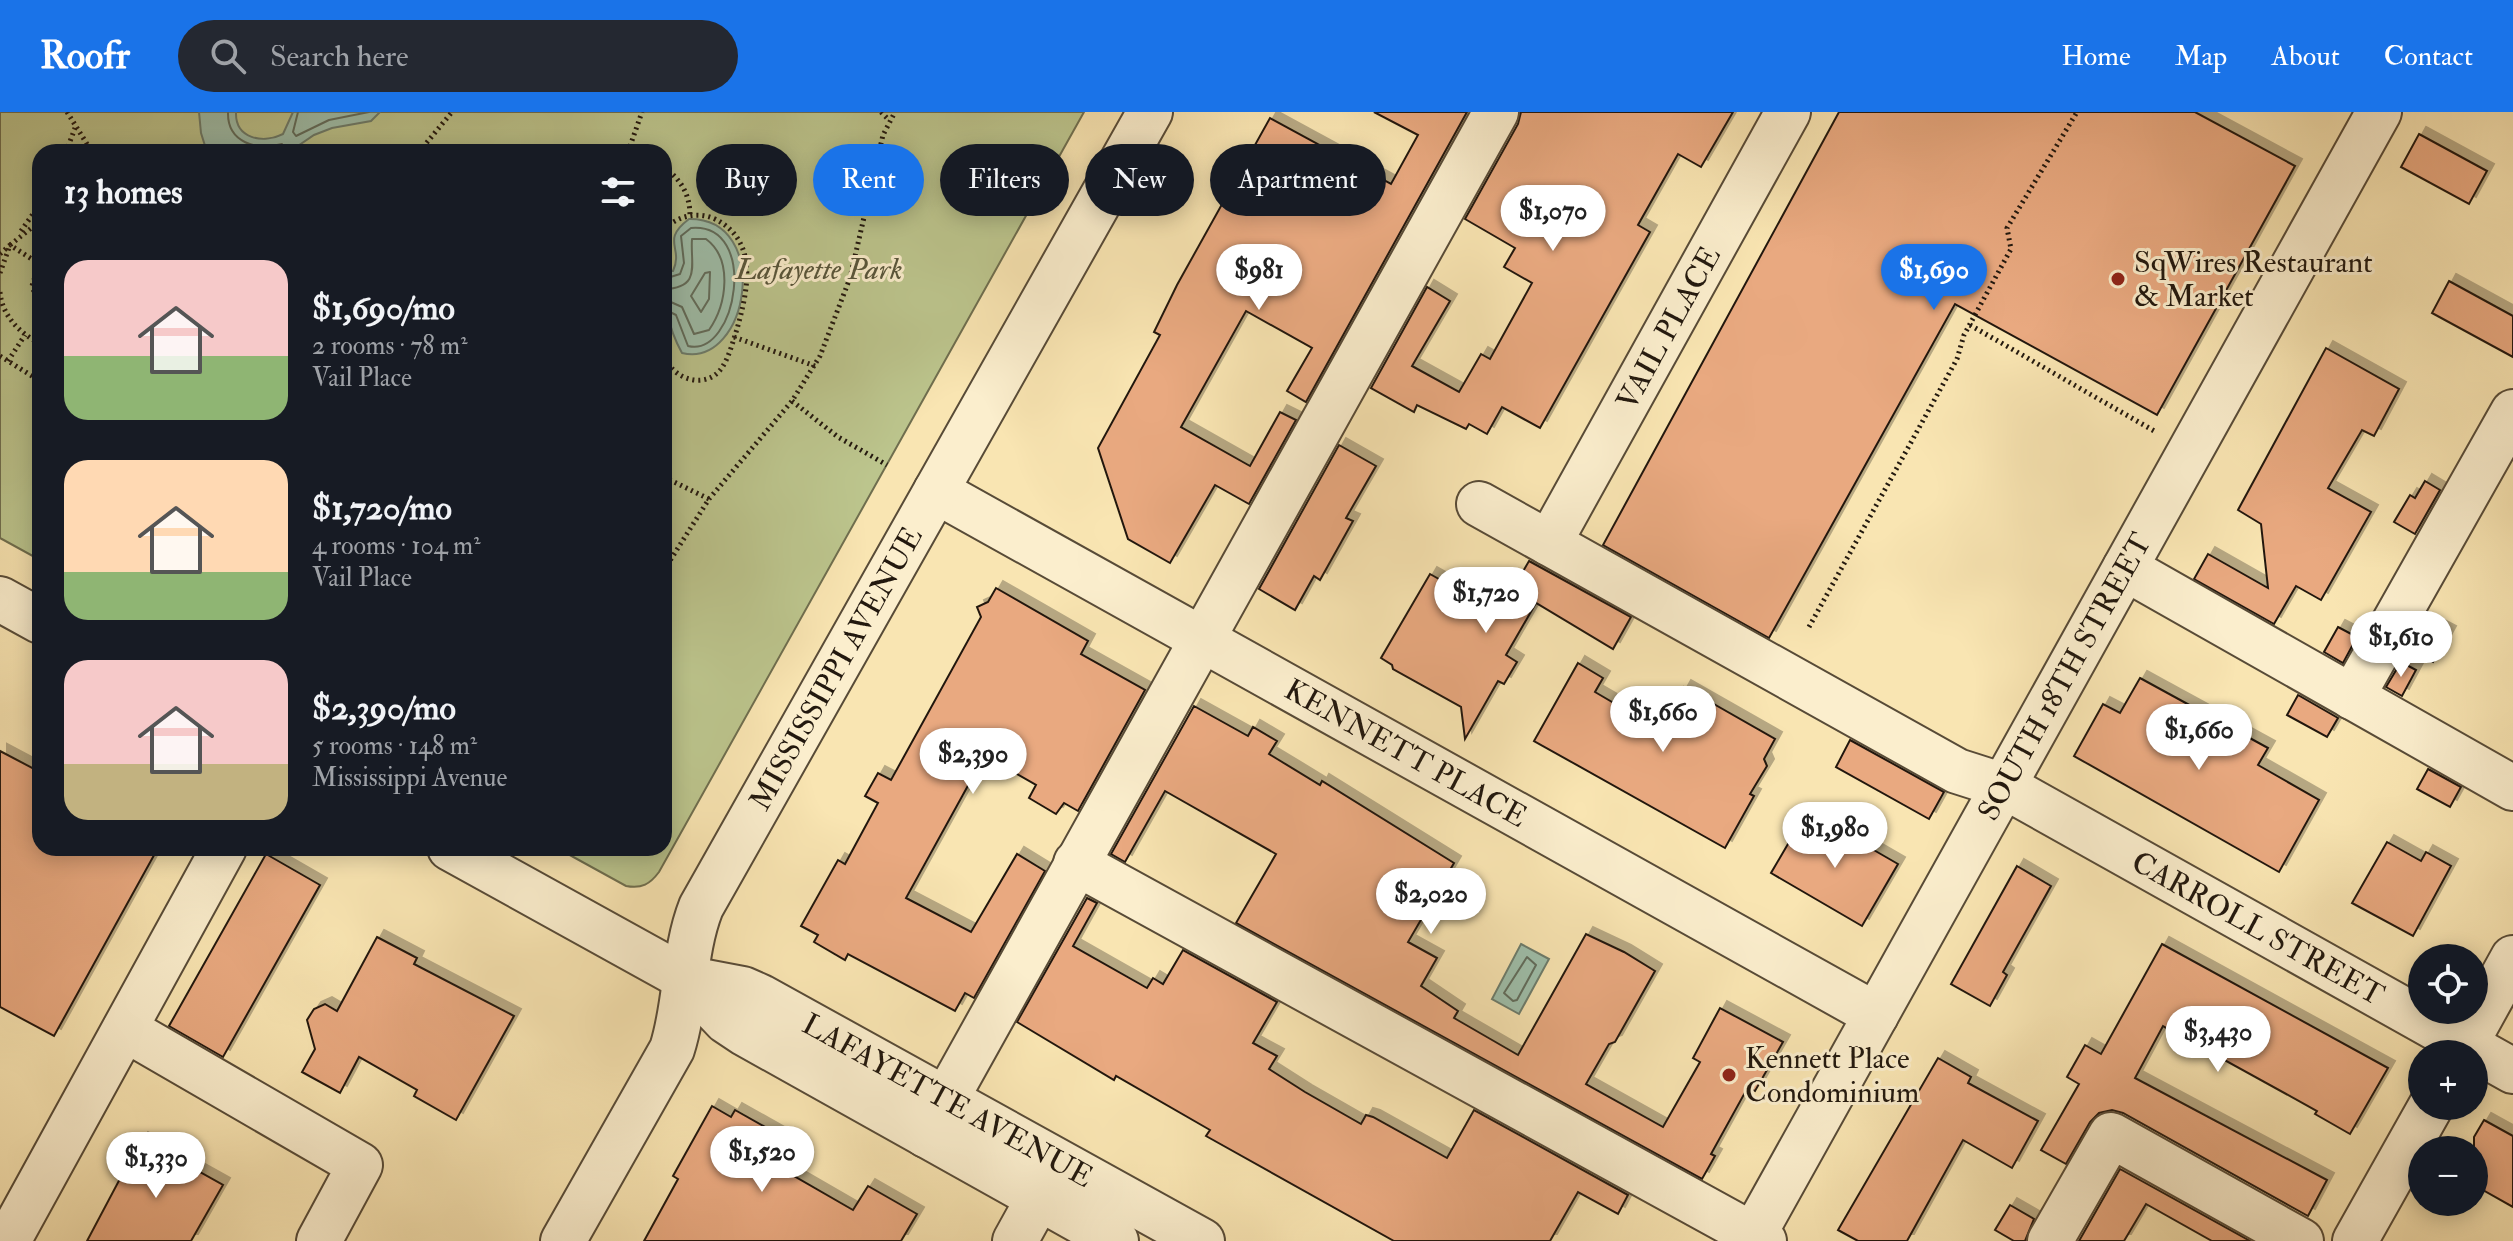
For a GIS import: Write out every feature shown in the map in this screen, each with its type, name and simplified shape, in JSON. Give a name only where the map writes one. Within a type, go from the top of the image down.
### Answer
[{"type":"street","name":"MISSISSIPPI AVENUE","points":[[563,1241],[672,1049],[680,1024],[685,978],[701,907],[1150,112]]},
{"type":"street","points":[[936,1117],[1496,112]]},
{"type":"street","name":"VAIL PLACE","points":[[1549,543],[1788,112]]},
{"type":"street","name":"SOUTH 18TH STREET","points":[[1755,1239],[1876,1015],[2379,112]]},
{"type":"street","points":[[2352,697],[2513,412]]},
{"type":"street","name":"KENNETT PLACE","points":[[936,491],[1876,1015]]},
{"type":"street","name":"CARROLL STREET","points":[[1479,504],[1957,771],[2004,786],[2446,1040]]},
{"type":"street","points":[[2125,568],[2513,788]]},
{"type":"street","points":[[8,1241],[220,856]]},
{"type":"street","name":"LAFAYETTE AVENUE","points":[[464,856],[685,978],[726,1021],[744,1033],[936,1117],[1048,1180],[1202,1241]]},
{"type":"street","points":[[1076,863],[1755,1239]]},
{"type":"street","points":[[2467,1040],[2513,958]]},
{"type":"street","points":[[125,1029],[360,1165],[332,1237]]},
{"type":"street","name":"CARROLL STREET","points":[[2488,1060],[2513,1071]]},
{"type":"street","points":[[2355,1241],[2423,1120]]},
{"type":"street","points":[[2050,1241],[2111,1135],[2301,1241]]},
{"type":"street","points":[[1015,1241],[1048,1180]]},
{"type":"street","name":"LAFAYETTE AVENUE","points":[[1048,1180],[1116,1241]]},
{"type":"path","points":[[67,112],[86,144]]},
{"type":"path","points":[[426,144],[452,112]]},
{"type":"path","points":[[631,144],[642,112]]},
{"type":"path","points":[[881,112],[889,120]]},
{"type":"path","points":[[672,557],[709,499],[792,401],[815,366],[837,318],[850,278],[875,164],[889,120],[895,112]]},
{"type":"path","points":[[1809,627],[1957,359],[1970,325],[2011,249],[2007,228],[2077,112]]},
{"type":"path","points":[[69,144],[75,128]]},
{"type":"path","points":[[672,174],[687,194],[690,216]]},
{"type":"path","points":[[0,254],[32,215]]},
{"type":"path","points":[[672,221],[690,216],[711,218],[724,225],[735,235],[749,267],[747,289],[734,337],[720,371],[709,378],[685,379],[675,375],[672,369]]},
{"type":"path","points":[[18,235],[32,226]]},
{"type":"path","points":[[10,245],[32,258]]},
{"type":"path","points":[[0,273],[10,245]]},
{"type":"path","points":[[0,292],[10,319],[32,339]]},
{"type":"path","points":[[1970,325],[2156,432]]},
{"type":"path","points":[[8,361],[25,335]]},
{"type":"path","points":[[734,337],[815,366]]},
{"type":"path","points":[[0,356],[32,376]]},
{"type":"path","points":[[792,401],[838,437],[887,465]]},
{"type":"path","points":[[672,481],[709,499]]},
{"type":"green space","name":"Lafayette Park","points":[[0,112],[1084,112],[1066,144],[940,144],[940,216],[1026,216],[672,849],[672,144],[32,144],[32,556],[0,538]]},
{"type":"green space","name":"Lafayette Park","points":[[572,856],[668,856],[659,872],[649,882],[637,887],[626,886]]},
{"type":"water","points":[[199,112],[236,112],[240,128],[245,133],[267,139],[283,134],[293,112],[380,112],[371,121],[332,128],[301,144],[204,144]]},
{"type":"water","points":[[689,219],[716,225],[733,242],[741,265],[742,292],[736,317],[723,339],[705,352],[682,353],[672,330],[672,271],[676,263],[674,239]]},
{"type":"water","points":[[1521,944],[1549,959],[1519,1014],[1492,999]]},
{"type":"building","points":[[1374,112],[1467,112],[1306,402],[1287,391],[1312,348],[1246,311],[1181,427],[1250,466],[1280,412],[1296,420],[1249,504],[1215,485],[1170,563],[1128,539],[1098,448],[1160,335],[1154,332],[1215,216],[1386,216],[1386,181],[1391,184],[1418,135]]},
{"type":"building","points":[[1521,112],[1733,112],[1701,167],[1678,154],[1638,225],[1650,232],[1540,428],[1502,407],[1487,434],[1469,424],[1466,429],[1417,405],[1414,412],[1371,388],[1427,287],[1450,301],[1412,366],[1459,392],[1481,354],[1490,359],[1532,283],[1504,267],[1515,248],[1465,219],[1518,124]]},
{"type":"building","points":[[1839,112],[2195,112],[2295,166],[2157,415],[1955,304],[1769,638],[1603,545]]},
{"type":"building","points":[[1270,118],[1318,144],[1256,144]]},
{"type":"building","points":[[2419,134],[2487,171],[2469,204],[2401,167]]},
{"type":"building","points":[[2449,281],[2513,316],[2513,357],[2432,313]]},
{"type":"building","points":[[2326,348],[2399,389],[2374,436],[2362,430],[2328,488],[2371,512],[2321,600],[2296,586],[2274,624],[2194,579],[2208,554],[2268,588],[2261,524],[2238,510]]},
{"type":"building","points":[[1339,445],[1376,466],[1346,518],[1353,521],[1320,580],[1314,576],[1295,610],[1259,589]]},
{"type":"building","points":[[2425,481],[2440,490],[2415,534],[2394,522],[2410,495],[2415,498]]},
{"type":"building","points":[[1529,561],[1631,617],[1613,649],[1536,603],[1506,655],[1517,662],[1504,684],[1498,681],[1465,739],[1461,707],[1393,669],[1381,658],[1430,574],[1499,613]]},
{"type":"building","points":[[996,588],[1088,641],[1081,654],[1145,690],[1078,811],[1064,803],[1056,814],[1029,798],[1036,785],[989,758],[985,764],[981,762],[906,898],[971,932],[1017,854],[1045,871],[974,998],[965,993],[955,1011],[848,954],[845,960],[814,942],[818,935],[801,926],[838,860],[845,864],[878,803],[865,796],[878,773],[891,780],[981,617],[977,607],[988,602]]},
{"type":"building","points":[[2424,620],[2449,633],[2433,662],[2408,649]]},
{"type":"building","points":[[2338,627],[2357,637],[2343,663],[2324,652]]},
{"type":"building","points":[[2401,662],[2416,670],[2402,696],[2386,687]]},
{"type":"building","points":[[1578,663],[1603,678],[1595,692],[1660,730],[1684,687],[1775,739],[1764,759],[1767,766],[1750,794],[1754,796],[1725,848],[1534,741]]},
{"type":"building","points":[[2140,678],[2268,748],[2258,765],[2319,800],[2279,872],[2074,756],[2103,704],[2120,713]]},
{"type":"building","points":[[2298,695],[2338,718],[2327,737],[2287,715]]},
{"type":"building","points":[[1194,706],[1248,736],[1253,727],[1277,741],[1269,754],[1320,785],[1322,781],[1454,863],[1408,942],[1437,958],[1421,986],[1458,1011],[1454,1018],[1518,1055],[1586,934],[1655,971],[1615,1042],[1609,1044],[1586,1084],[1663,1127],[1700,1062],[1693,1058],[1720,1008],[1783,1042],[1755,1091],[1748,1087],[1711,1154],[1715,1156],[1702,1179],[1236,923],[1276,854],[1165,791],[1125,862],[1111,854]]},
{"type":"building","points":[[1850,740],[1944,792],[1929,819],[1836,767]]},
{"type":"building","points":[[0,751],[32,768],[32,856],[154,856],[54,1036],[0,1007]]},
{"type":"building","points":[[2428,769],[2461,787],[2450,807],[2417,789]]},
{"type":"building","points":[[1802,820],[1822,831],[1827,823],[1898,864],[1862,926],[1771,873]]},
{"type":"building","points":[[2387,842],[2421,861],[2426,852],[2451,866],[2413,936],[2352,903]]},
{"type":"building","points":[[265,856],[320,885],[223,1057],[169,1026]]},
{"type":"building","points":[[2017,866],[2051,886],[2003,972],[2007,975],[1990,1006],[1951,984]]},
{"type":"building","points":[[1087,898],[1097,903],[1073,946],[1147,988],[1153,978],[1163,984],[1183,950],[1277,1002],[1253,1043],[1277,1056],[1269,1069],[1305,1092],[1361,1124],[1366,1115],[1373,1117],[1447,1158],[1474,1110],[1628,1195],[1618,1214],[1578,1192],[1550,1241],[1394,1241],[1206,1136],[1210,1130],[1116,1076],[1114,1080],[1017,1022]]},
{"type":"building","points":[[377,937],[417,958],[414,964],[514,1016],[456,1120],[414,1096],[417,1090],[359,1057],[340,1093],[302,1072],[315,1049],[307,1020],[314,1009],[325,1004],[337,1011]]},
{"type":"building","points":[[2162,944],[2388,1068],[2350,1134],[2315,1114],[2317,1111],[2163,1026],[2135,1078],[2327,1180],[2308,1216],[2123,1113],[2112,1110],[2099,1113],[2090,1122],[2066,1164],[2041,1150],[2079,1084],[2067,1077],[2085,1045],[2101,1054]]},
{"type":"building","points":[[1938,1058],[1971,1077],[1968,1083],[2038,1121],[2012,1168],[1963,1140],[1907,1241],[1858,1241],[1838,1230]]},
{"type":"building","points":[[712,1106],[731,1117],[735,1110],[795,1144],[782,1169],[853,1210],[868,1186],[917,1214],[901,1241],[644,1241],[678,1179],[673,1176]]},
{"type":"building","points":[[2484,1120],[2513,1136],[2513,1207],[2488,1193],[2488,1136],[2475,1136]]},
{"type":"building","points":[[141,1139],[223,1185],[191,1241],[87,1241]]},
{"type":"building","points":[[2120,1169],[2250,1241],[2212,1241],[2146,1204],[2124,1241],[2079,1241]]},
{"type":"building","points":[[2010,1205],[2034,1219],[2025,1241],[2014,1241],[1995,1230]]},
{"type":"place","name":"SqWires Restaurant & Market","points":[[2118,279]]},
{"type":"place","name":"Kennett Place Condominium","points":[[1729,1075]]}]
